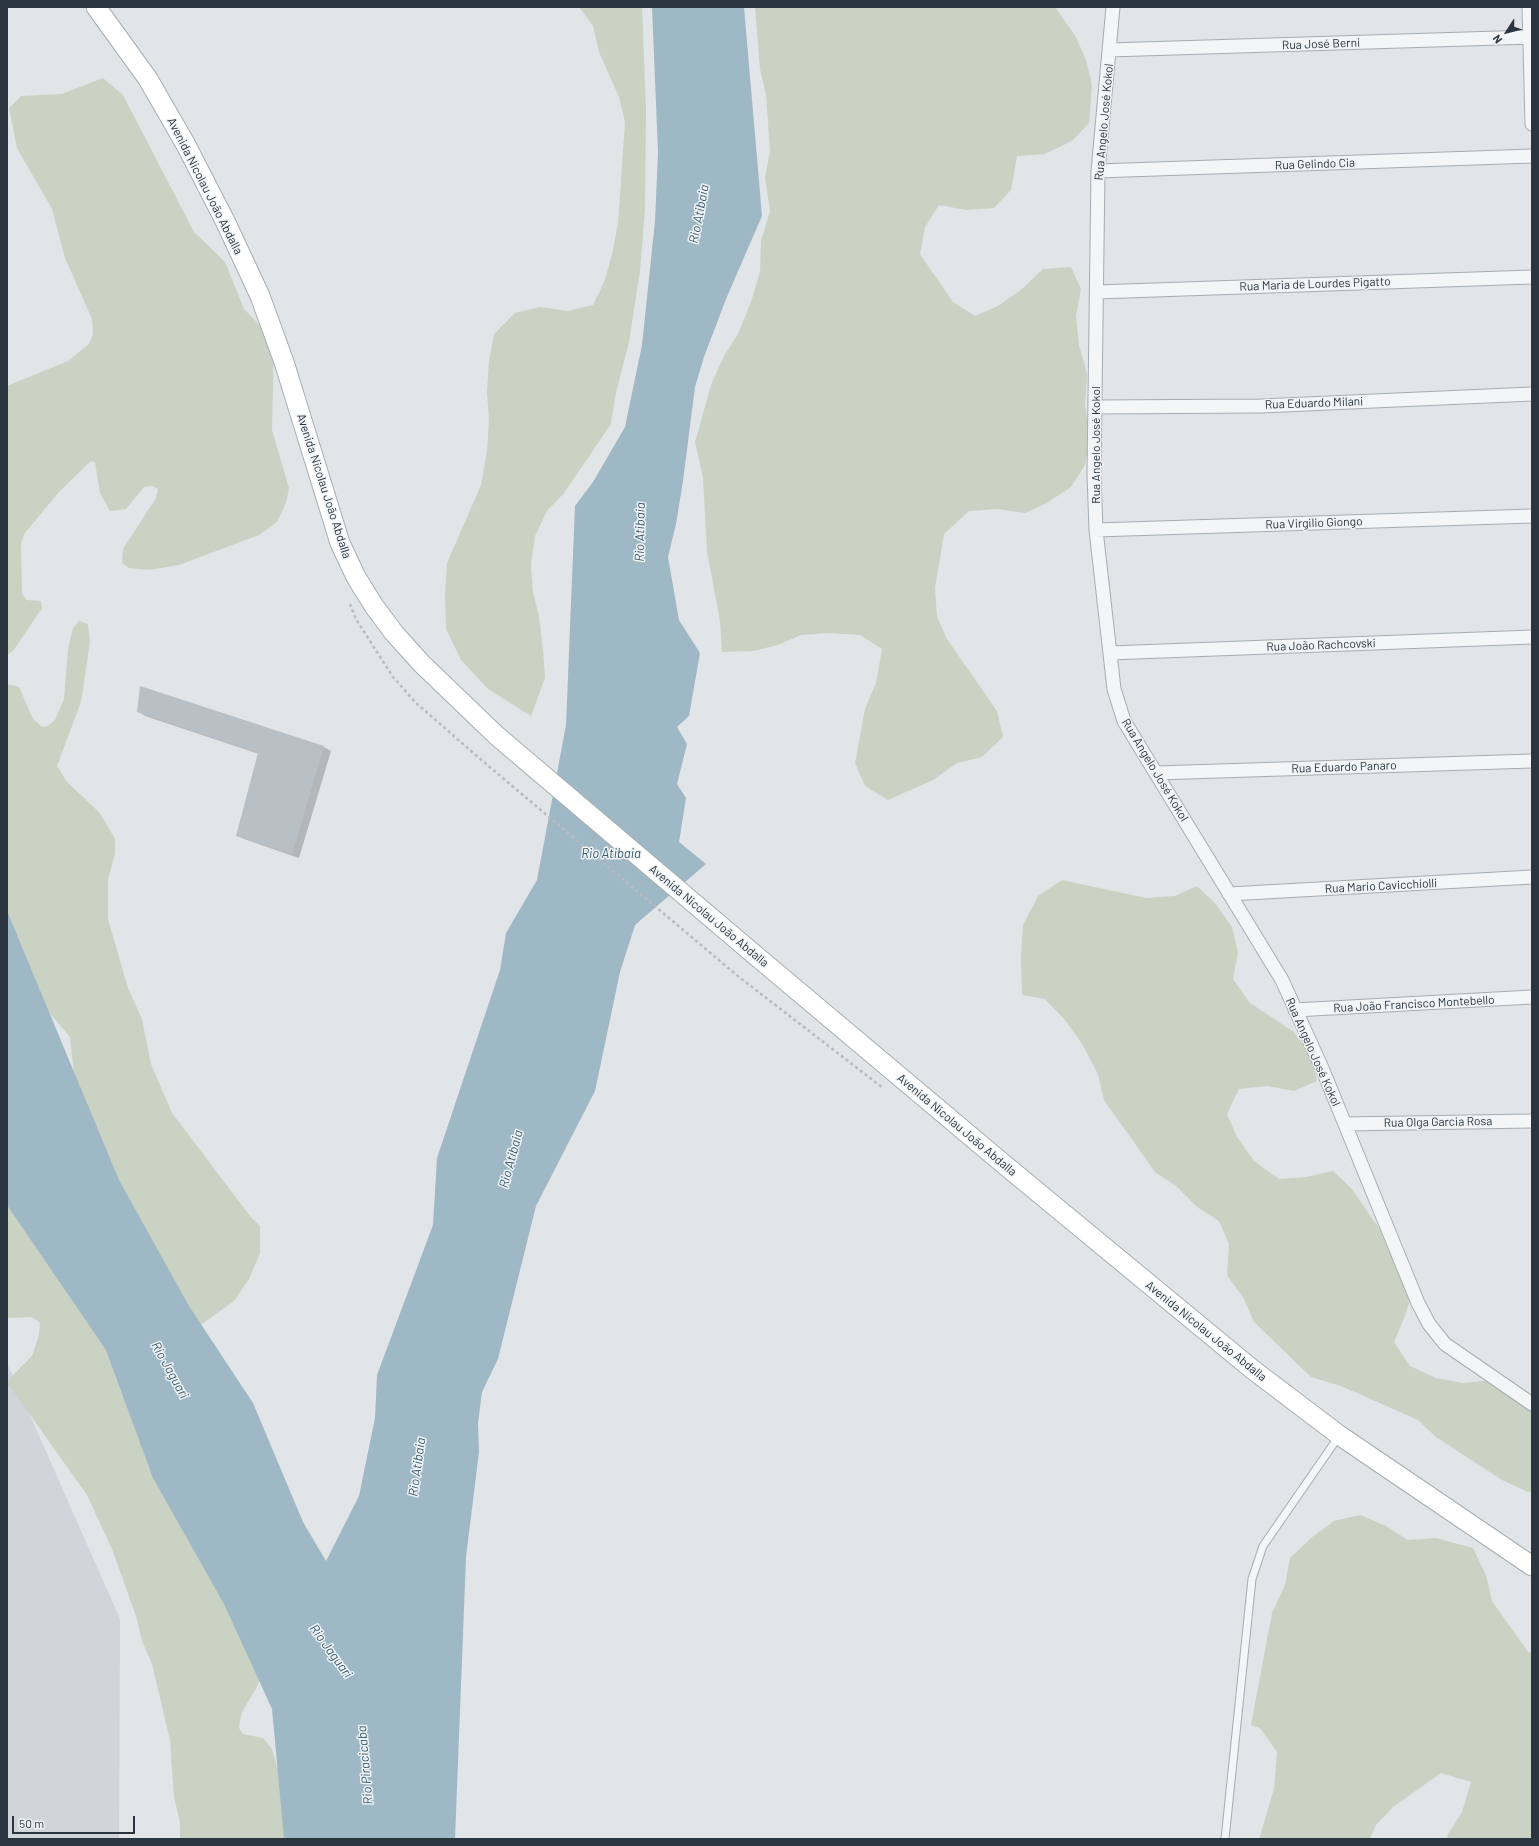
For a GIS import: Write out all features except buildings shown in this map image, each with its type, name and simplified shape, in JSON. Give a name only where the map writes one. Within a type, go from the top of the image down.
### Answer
[{"type":"main road","name":"Avenida Nicolau João Abdalla","points":[[96,7],[148,79],[186,145],[226,223],[260,296],[284,362],[340,543],[356,577],[394,633],[422,664],[497,736],[1006,1166],[1252,1370],[1340,1435],[1532,1566]]},
{"type":"street","name":"Rua Angelo José Kokol","points":[[1113,7],[1098,172],[1094,474],[1096,530],[1114,689],[1124,721],[1282,980],[1322,1068],[1418,1303],[1429,1324],[1445,1344],[1532,1404]]},
{"type":"street","points":[[1529,7],[1531,38],[1532,124]]},
{"type":"street","name":"Rua José Berni","points":[[1110,50],[1531,38]]},
{"type":"street","name":"Rua Gelindo Cia","points":[[1098,172],[1532,156]]},
{"type":"street","name":"Rua Maria de Lourdes Pigatto","points":[[1097,292],[1532,277]]},
{"type":"street","name":"Rua Eduardo Milani","points":[[1095,407],[1261,406],[1532,394]]},
{"type":"street","name":"Rua Virgilio Giongo","points":[[1096,530],[1532,516]]},
{"type":"street","name":"Rua João Rachcovski","points":[[1110,653],[1532,637]]},
{"type":"street","name":"Rua Eduardo Panaro","points":[[1156,773],[1532,761]]},
{"type":"street","name":"Rua Mario Cavicchiolli","points":[[1229,894],[1532,877]]},
{"type":"street","name":"Rua João Francisco Montebello","points":[[1295,1010],[1532,997]]},
{"type":"street","name":"Rua Olga Garcia Rosa","points":[[1345,1124],[1532,1121]]},
{"type":"lane","points":[[1225,1839],[1248,1605],[1252,1579],[1263,1546],[1340,1435]]},
{"type":"path","points":[[479,758],[738,977]]},
{"type":"shaded area","points":[[7,1363],[120,1619],[119,1839],[7,1839]]},
{"type":"green space","points":[[579,7],[642,7],[646,110],[645,210],[640,271],[629,342],[615,397],[611,424],[564,493],[547,511],[535,536],[531,564],[533,592],[539,617],[545,678],[531,716],[488,689],[461,660],[446,629],[445,594],[447,563],[481,485],[487,451],[489,420],[487,392],[489,361],[494,334],[515,313],[540,307],[568,311],[593,305],[605,280],[613,250],[618,223],[625,122],[619,97],[599,52],[593,26]]},
{"type":"green space","points":[[755,7],[1055,7],[1076,37],[1086,60],[1092,85],[1089,123],[1072,141],[1045,154],[1017,156],[1011,190],[994,208],[966,210],[939,205],[925,227],[920,254],[953,302],[975,316],[998,306],[1022,289],[1043,269],[1071,267],[1081,289],[1076,316],[1079,345],[1087,374],[1085,405],[1090,437],[1085,465],[1071,487],[1047,503],[1025,513],[997,509],[969,511],[944,534],[935,588],[937,617],[947,639],[997,711],[1003,737],[982,757],[957,763],[933,780],[888,800],[865,786],[855,763],[865,709],[876,683],[882,649],[860,635],[829,633],[801,635],[778,645],[753,651],[722,652],[720,621],[707,552],[703,478],[695,442],[712,382],[724,356],[738,334],[751,302],[760,272],[761,241],[770,211],[765,178],[770,151],[766,95],[760,69]]},
{"type":"green space","points":[[103,78],[123,95],[194,232],[225,262],[244,309],[268,334],[274,344],[272,430],[289,488],[286,503],[277,522],[259,535],[179,565],[149,570],[129,568],[122,563],[123,549],[156,498],[158,489],[152,486],[144,487],[126,509],[110,511],[100,493],[95,462],[91,461],[59,492],[24,534],[21,545],[22,594],[26,600],[41,601],[42,608],[13,651],[7,655],[7,386],[68,361],[89,344],[93,334],[92,319],[65,258],[52,209],[17,148],[9,108],[21,96],[62,94]]},
{"type":"green space","points":[[79,621],[88,624],[90,642],[81,702],[57,766],[67,782],[100,813],[115,839],[115,853],[108,880],[108,919],[128,988],[142,1019],[151,1064],[172,1113],[250,1216],[260,1226],[260,1253],[249,1279],[234,1301],[188,1334],[75,1084],[70,1037],[36,997],[7,923],[7,684],[19,687],[33,719],[42,727],[48,726],[55,720],[64,699],[68,649],[73,628]]},
{"type":"green space","points":[[1062,880],[1146,898],[1175,896],[1197,886],[1215,903],[1232,927],[1238,952],[1233,979],[1250,1003],[1294,1032],[1311,1056],[1317,1081],[1294,1091],[1267,1086],[1239,1089],[1227,1114],[1237,1137],[1254,1161],[1279,1179],[1307,1177],[1333,1171],[1351,1188],[1404,1264],[1414,1287],[1405,1316],[1394,1342],[1410,1366],[1436,1378],[1463,1383],[1492,1380],[1532,1404],[1532,1491],[1528,1492],[1502,1480],[1436,1437],[1418,1420],[1341,1386],[1311,1377],[1254,1322],[1244,1299],[1227,1275],[1229,1244],[1219,1221],[1197,1207],[1176,1186],[1155,1172],[1104,1100],[1098,1074],[1082,1044],[1065,1020],[1045,999],[1022,995],[1021,956],[1023,925],[1038,896]]},
{"type":"green space","points":[[7,1083],[264,1659],[258,1685],[242,1712],[239,1728],[243,1734],[263,1738],[272,1749],[295,1830],[294,1839],[180,1839],[180,1822],[174,1797],[170,1740],[152,1664],[142,1641],[136,1616],[112,1549],[87,1495],[11,1388],[7,1385],[7,1381],[32,1356],[39,1335],[40,1323],[32,1317],[7,1318]]},
{"type":"green space","points":[[1360,1515],[1386,1526],[1408,1540],[1436,1538],[1473,1548],[1486,1575],[1492,1601],[1528,1652],[1532,1653],[1532,1839],[1447,1839],[1448,1834],[1462,1812],[1471,1782],[1441,1773],[1393,1807],[1376,1825],[1370,1839],[1259,1839],[1274,1789],[1277,1752],[1260,1728],[1251,1725],[1272,1613],[1285,1585],[1290,1558],[1311,1538],[1334,1521]]},
{"type":"water","name":"Rio Atibaia","points":[[652,7],[744,7],[762,216],[726,299],[704,357],[695,387],[683,481],[676,524],[668,557],[679,620],[700,653],[689,716],[677,727],[687,744],[677,784],[686,798],[679,842],[706,864],[635,925],[620,972],[595,1091],[536,1206],[498,1359],[482,1392],[478,1423],[479,1452],[466,1557],[455,1839],[284,1839],[272,1709],[224,1604],[153,1478],[106,1350],[7,1205],[7,911],[119,1180],[189,1306],[253,1403],[303,1522],[326,1561],[359,1496],[375,1418],[377,1375],[433,1225],[437,1158],[500,970],[506,933],[537,880],[566,725],[575,506],[593,482],[625,427],[642,345],[655,221],[658,152]]},
{"type":"water label","name":"Rio Jaguari","points":[[170,1370]]},
{"type":"water label","name":"Rio Jaguari","points":[[331,1651]]},
{"type":"water label","name":"Rio Piracicaba","points":[[365,1765]]}]
